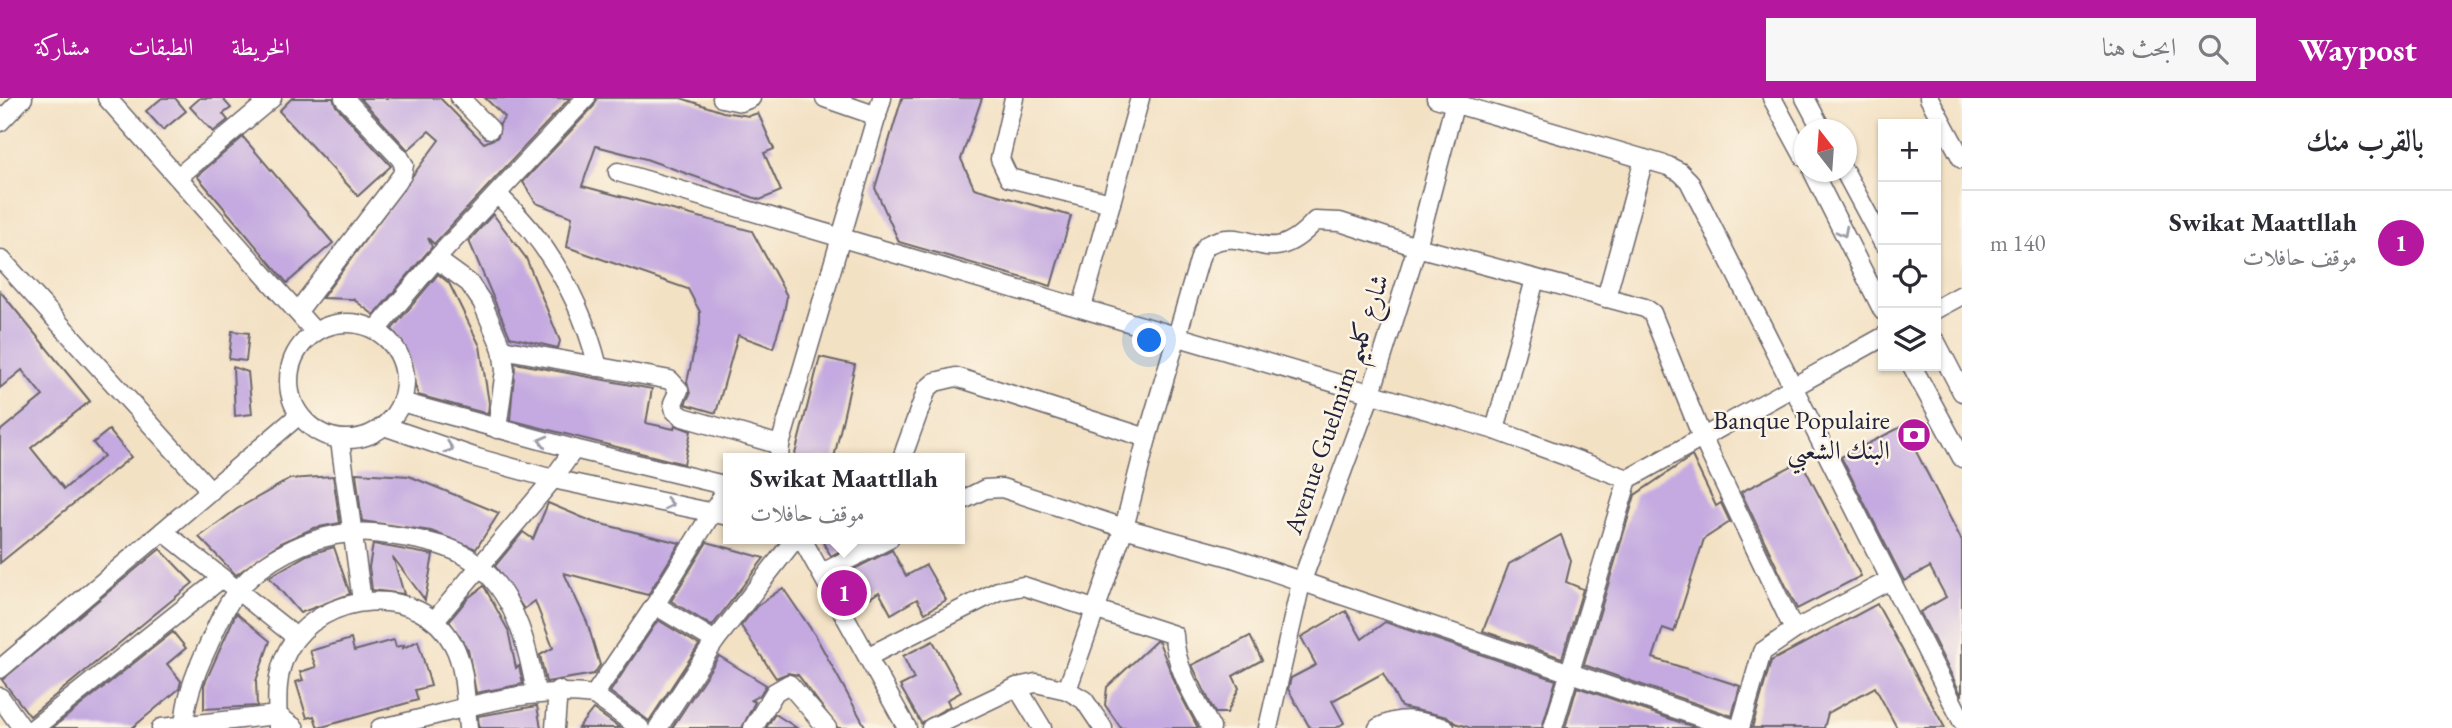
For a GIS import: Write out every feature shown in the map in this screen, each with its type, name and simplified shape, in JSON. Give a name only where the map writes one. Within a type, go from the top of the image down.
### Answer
[{"type":"street","points":[[0,122],[23,98]]},
{"type":"street","points":[[107,98],[315,332]]},
{"type":"street","points":[[178,177],[272,98]]},
{"type":"street","points":[[298,312],[402,175],[404,165],[400,158],[344,98]]},
{"type":"street","points":[[460,98],[490,129]]},
{"type":"street","points":[[376,330],[436,259],[586,98]]},
{"type":"street","points":[[722,98],[741,102],[751,98]]},
{"type":"street","points":[[502,349],[670,380],[679,390],[674,403],[675,411],[779,452],[880,107],[825,98]]},
{"type":"street","points":[[1014,98],[1000,159],[1009,178],[1111,202]]},
{"type":"street","points":[[1436,98],[1455,101],[1644,159],[1681,172],[1689,181],[1791,388],[1962,721]]},
{"type":"street","points":[[1772,98],[1794,139]]},
{"type":"street","points":[[1805,98],[1816,119]]},
{"type":"street","points":[[1929,98],[1962,159]]},
{"type":"street","points":[[1082,307],[1136,99]]},
{"type":"street","name":"Avenue Guelmim شارع كلميم","points":[[1269,728],[1301,583],[1370,396],[1417,247],[1455,101]]},
{"type":"street","points":[[1606,298],[1644,159]]},
{"type":"street","points":[[618,172],[1082,307],[1370,396],[1495,430],[1628,479]]},
{"type":"street","points":[[1817,182],[1881,308]]},
{"type":"street","points":[[1850,182],[1878,234]]},
{"type":"street","points":[[498,195],[527,222],[546,246],[578,304],[598,367]]},
{"type":"street","points":[[1067,690],[1124,528],[1147,438],[1201,254],[1207,245],[1216,240],[1230,239],[1281,248],[1293,243],[1315,221],[1323,219],[1645,308],[1658,321],[1702,436],[1794,631]]},
{"type":"street","points":[[436,259],[469,284],[502,349],[505,370],[497,429]]},
{"type":"street","points":[[0,262],[2,260],[211,491]]},
{"type":"street","points":[[1495,430],[1535,279]]},
{"type":"street","points":[[1938,308],[1962,295]]},
{"type":"street","points":[[345,323],[376,330],[389,340],[402,362],[405,386],[401,402],[384,426],[369,435],[341,441],[313,429],[299,415],[289,389],[291,361],[301,345],[315,332],[345,323]]},
{"type":"street","points":[[1553,728],[1628,479],[1878,340]]},
{"type":"street","points":[[1941,351],[1962,391]]},
{"type":"street","points":[[1915,371],[1962,458]]},
{"type":"street","points":[[904,453],[927,389],[935,382],[956,377],[1147,438]]},
{"type":"street","points":[[401,402],[723,486]]},
{"type":"street","points":[[0,669],[299,415]]},
{"type":"street","points":[[384,426],[477,458],[553,479],[721,514],[594,695]]},
{"type":"street","points":[[341,441],[362,601]]},
{"type":"street","points":[[435,620],[553,479],[574,449]]},
{"type":"street","points":[[965,499],[985,489],[1002,488],[1124,528],[1230,557],[1732,728]]},
{"type":"street","points":[[163,531],[296,637]]},
{"type":"street","points":[[185,726],[202,659],[219,620],[237,590],[283,555],[313,542],[351,532],[433,542],[462,554],[479,566],[505,599],[521,627],[536,693]]},
{"type":"street","points":[[657,728],[715,641],[791,544]]},
{"type":"street","points":[[805,544],[907,728]]},
{"type":"street","points":[[822,573],[880,544]]},
{"type":"street","points":[[34,728],[222,578]]},
{"type":"street","points":[[1740,728],[1762,652],[1794,631],[1890,580]]},
{"type":"street","points":[[869,656],[1011,586],[1023,586],[1098,608],[1174,635],[1174,647],[1191,692],[1211,728]]},
{"type":"street","points":[[277,721],[279,675],[296,637],[327,612],[362,601],[403,605],[435,620],[454,645],[468,728]]},
{"type":"street","points":[[656,605],[715,641]]},
{"type":"street","points":[[931,728],[1017,687],[1036,683],[1067,690],[1084,700],[1103,728]]},
{"type":"street","points":[[753,728],[775,692],[789,684],[827,728]]},
{"type":"street","points":[[1017,687],[1042,728]]},
{"type":"street","points":[[555,728],[558,691]]},
{"type":"street","points":[[380,728],[429,719],[466,706],[558,691],[594,695],[640,728]]},
{"type":"street","points":[[0,697],[22,728]]},
{"type":"street","points":[[1378,728],[1389,722],[1413,719],[1445,728]]},
{"type":"street","points":[[161,728],[277,721],[295,728]]},
{"type":"building","points":[[162,98],[175,98],[186,111],[163,130],[146,111]]},
{"type":"building","points":[[200,98],[222,98],[231,108],[223,114],[228,120],[213,132],[190,107]]},
{"type":"building","points":[[292,98],[333,98],[336,106],[391,166],[358,196],[279,111]]},
{"type":"building","points":[[360,98],[440,98],[484,143],[498,137],[500,124],[505,117],[485,98],[570,98],[434,244],[428,238],[432,247],[374,315],[353,299],[322,298],[439,140],[429,131],[408,150]]},
{"type":"building","points":[[597,98],[681,98],[723,112],[749,116],[758,113],[774,149],[764,153],[781,191],[760,200],[646,159],[596,146],[582,186],[752,231],[787,296],[784,312],[773,348],[738,335],[716,413],[685,404],[690,394],[687,382],[700,324],[700,312],[688,289],[567,247],[572,217],[536,203],[523,182],[594,106]]},
{"type":"building","points":[[902,98],[982,98],[961,159],[974,188],[1071,216],[1051,286],[899,242],[875,188]]},
{"type":"building","points":[[243,137],[333,243],[287,283],[197,176]]},
{"type":"building","points":[[493,214],[526,258],[560,341],[558,348],[510,337],[469,241]]},
{"type":"building","points":[[438,274],[449,283],[480,346],[489,403],[488,414],[418,395],[403,343],[392,329]]},
{"type":"building","points":[[0,291],[90,401],[31,448],[64,489],[104,456],[93,443],[109,430],[131,457],[0,563],[0,431],[43,396],[22,370],[0,388]]},
{"type":"building","points":[[232,331],[249,333],[246,361],[229,359]]},
{"type":"building","points":[[820,357],[855,365],[835,453],[795,453]]},
{"type":"building","points":[[515,363],[652,389],[646,423],[674,429],[675,425],[691,431],[684,464],[510,420]]},
{"type":"building","points":[[233,367],[248,372],[252,414],[235,416]]},
{"type":"building","points":[[1903,426],[1962,541],[1962,696],[1920,612],[1946,597],[1930,567],[1904,581],[1841,457]]},
{"type":"building","points":[[1692,456],[1716,506],[1721,503],[1730,522],[1704,539],[1674,632],[1663,628],[1653,658],[1740,686],[1732,716],[1584,665],[1635,495]]},
{"type":"building","points":[[1801,461],[1861,576],[1797,609],[1741,492]]},
{"type":"building","points":[[356,473],[409,476],[499,513],[476,549],[431,531],[362,521]]},
{"type":"building","points":[[333,476],[340,523],[314,528],[282,542],[236,575],[199,537],[237,509],[290,479]]},
{"type":"building","points":[[548,503],[593,522],[680,543],[648,595],[564,573],[587,622],[600,665],[594,674],[546,682],[540,655],[553,648],[535,601],[524,609],[495,566],[523,532],[533,539]]},
{"type":"building","points":[[1561,535],[1571,561],[1566,582],[1583,589],[1562,658],[1483,631],[1509,564]]},
{"type":"building","points":[[707,542],[764,558],[712,626],[671,601]]},
{"type":"building","points":[[373,544],[433,555],[425,600],[393,557],[404,594],[372,590],[369,567]]},
{"type":"building","points":[[824,544],[854,544],[831,556]]},
{"type":"building","points":[[334,547],[350,594],[300,613],[269,577],[307,555]]},
{"type":"building","points":[[160,549],[193,583],[30,716],[2,680]]},
{"type":"building","points":[[892,550],[906,576],[926,565],[946,600],[925,613],[917,599],[891,614],[879,592],[859,605],[842,575]]},
{"type":"building","points":[[484,586],[508,630],[516,668],[519,666],[523,684],[476,693],[468,650],[449,621],[468,598]]},
{"type":"building","points":[[783,588],[815,635],[866,728],[838,728],[798,675],[788,673],[776,678],[741,626],[757,606]]},
{"type":"building","points":[[1877,604],[1945,728],[1897,728],[1875,687],[1828,713],[1824,728],[1752,728],[1771,661]]},
{"type":"building","points":[[1346,611],[1362,639],[1385,622],[1556,680],[1542,728],[1471,728],[1455,723],[1448,717],[1401,707],[1383,673],[1332,701],[1344,723],[1336,728],[1310,728],[1288,689],[1291,678],[1316,665],[1301,637]]},
{"type":"building","points":[[236,613],[270,641],[256,681],[257,706],[204,709],[204,685]]},
{"type":"building","points":[[658,620],[699,645],[649,721],[610,692]]},
{"type":"building","points":[[173,632],[186,648],[167,664],[181,681],[179,689],[132,728],[52,728]]},
{"type":"building","points":[[1250,636],[1262,660],[1233,676],[1239,688],[1227,713],[1215,713],[1192,665]]},
{"type":"building","points":[[351,639],[354,651],[394,640],[396,647],[404,645],[403,648],[418,641],[431,686],[415,690],[418,700],[318,728],[314,716],[307,718],[296,682],[303,680],[300,672],[316,667],[310,651]]},
{"type":"building","points":[[933,641],[961,692],[947,700],[950,706],[921,723],[900,686],[914,679],[903,656]]},
{"type":"building","points":[[1156,641],[1159,642],[1177,688],[1198,728],[1121,728],[1105,705],[1107,687]]},
{"type":"building","points":[[719,656],[766,685],[760,695],[751,700],[755,702],[742,728],[672,728]]},
{"type":"building","points":[[1577,687],[1697,728],[1565,728]]},
{"type":"building","points":[[537,706],[541,728],[479,728],[478,716]]},
{"type":"building","points":[[593,709],[620,728],[578,728]]},
{"type":"building","points":[[775,714],[797,728],[766,728]]},
{"type":"place","name":"Banque Populaire البنك الشعبي","points":[[1914,435]]},
{"type":"place","name":"Swikat Maattllah","points":[[844,593]]}]
